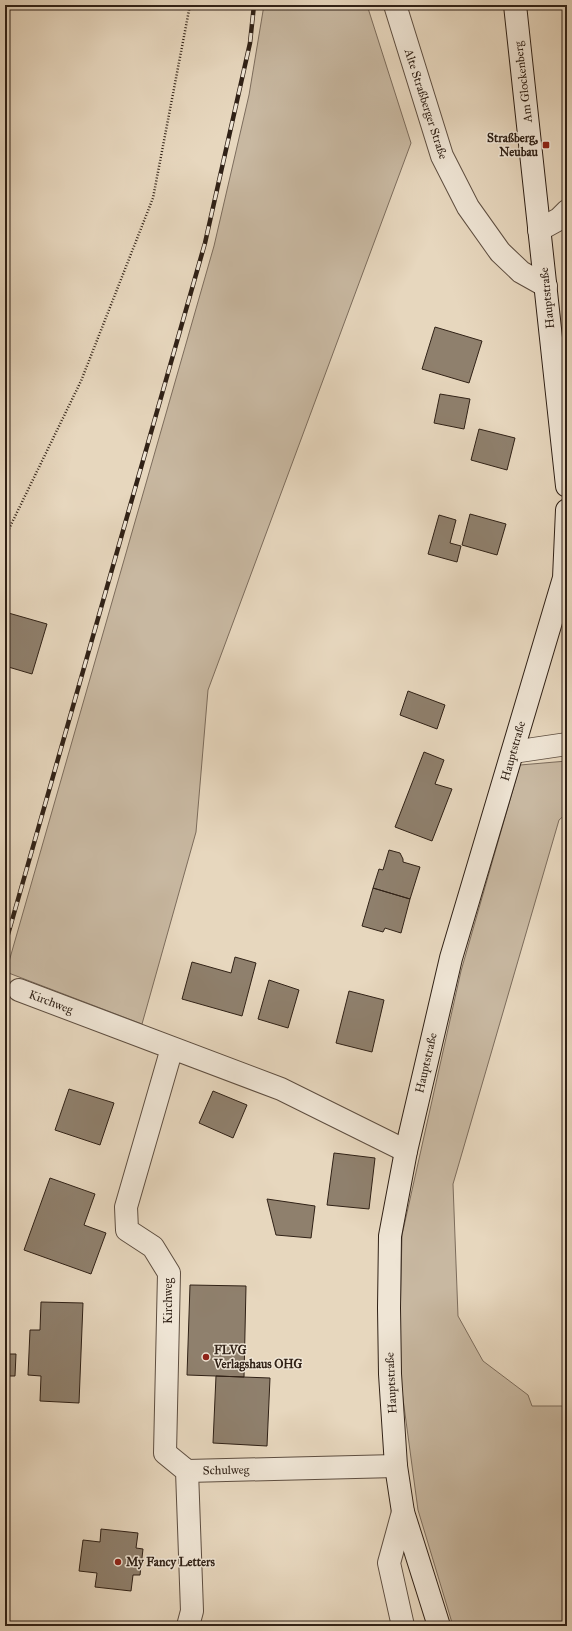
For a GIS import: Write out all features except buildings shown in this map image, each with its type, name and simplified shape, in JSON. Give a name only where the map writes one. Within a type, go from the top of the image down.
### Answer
[{"type":"street","name":"Alte Straßberger Straße","points":[[395,5],[442,156],[468,207],[500,252],[521,272],[546,286]]},
{"type":"street","name":"Am Glockenberg","points":[[515,5],[540,230]]},
{"type":"street","points":[[540,230],[559,219],[567,211]]},
{"type":"street","name":"Hauptstraße","points":[[540,230],[567,486]]},
{"type":"street","name":"Hauptstraße","points":[[438,1626],[403,1512],[396,1466],[390,1374],[388,1308],[390,1236],[406,1150],[451,958],[564,578],[567,510]]},
{"type":"street","points":[[513,752],[567,744]]},
{"type":"street","name":"Kirchweg","points":[[20,990],[281,1089],[406,1150]]},
{"type":"street","name":"Kirchweg","points":[[172,1048],[126,1207],[127,1230],[153,1247],[169,1273],[165,1453],[187,1471]]},
{"type":"street","name":"Schulweg","points":[[188,1626],[192,1611],[187,1471],[396,1466]]},
{"type":"street","points":[[403,1512],[389,1563],[403,1626]]},
{"type":"path","points":[[5,537],[81,381],[154,198],[190,5]]},
{"type":"shaded area","points":[[264,5],[367,5],[411,143],[208,690],[196,832],[142,1024],[6,972],[214,246],[249,95]]},
{"type":"shaded area","points":[[567,761],[567,813],[559,820],[453,1184],[458,1316],[483,1361],[528,1395],[532,1406],[567,1406],[567,1626],[453,1626],[418,1510],[399,1369],[402,1235],[461,971],[520,765]]},
{"type":"railway","points":[[5,945],[205,243],[250,43],[254,5]]},
{"type":"place","name":"Straßberg, Neubau","points":[[546,145]]},
{"type":"place","name":"FLVG Verlagshaus OHG","points":[[206,1357]]},
{"type":"place","name":"My Fancy Letters","points":[[118,1562]]}]
